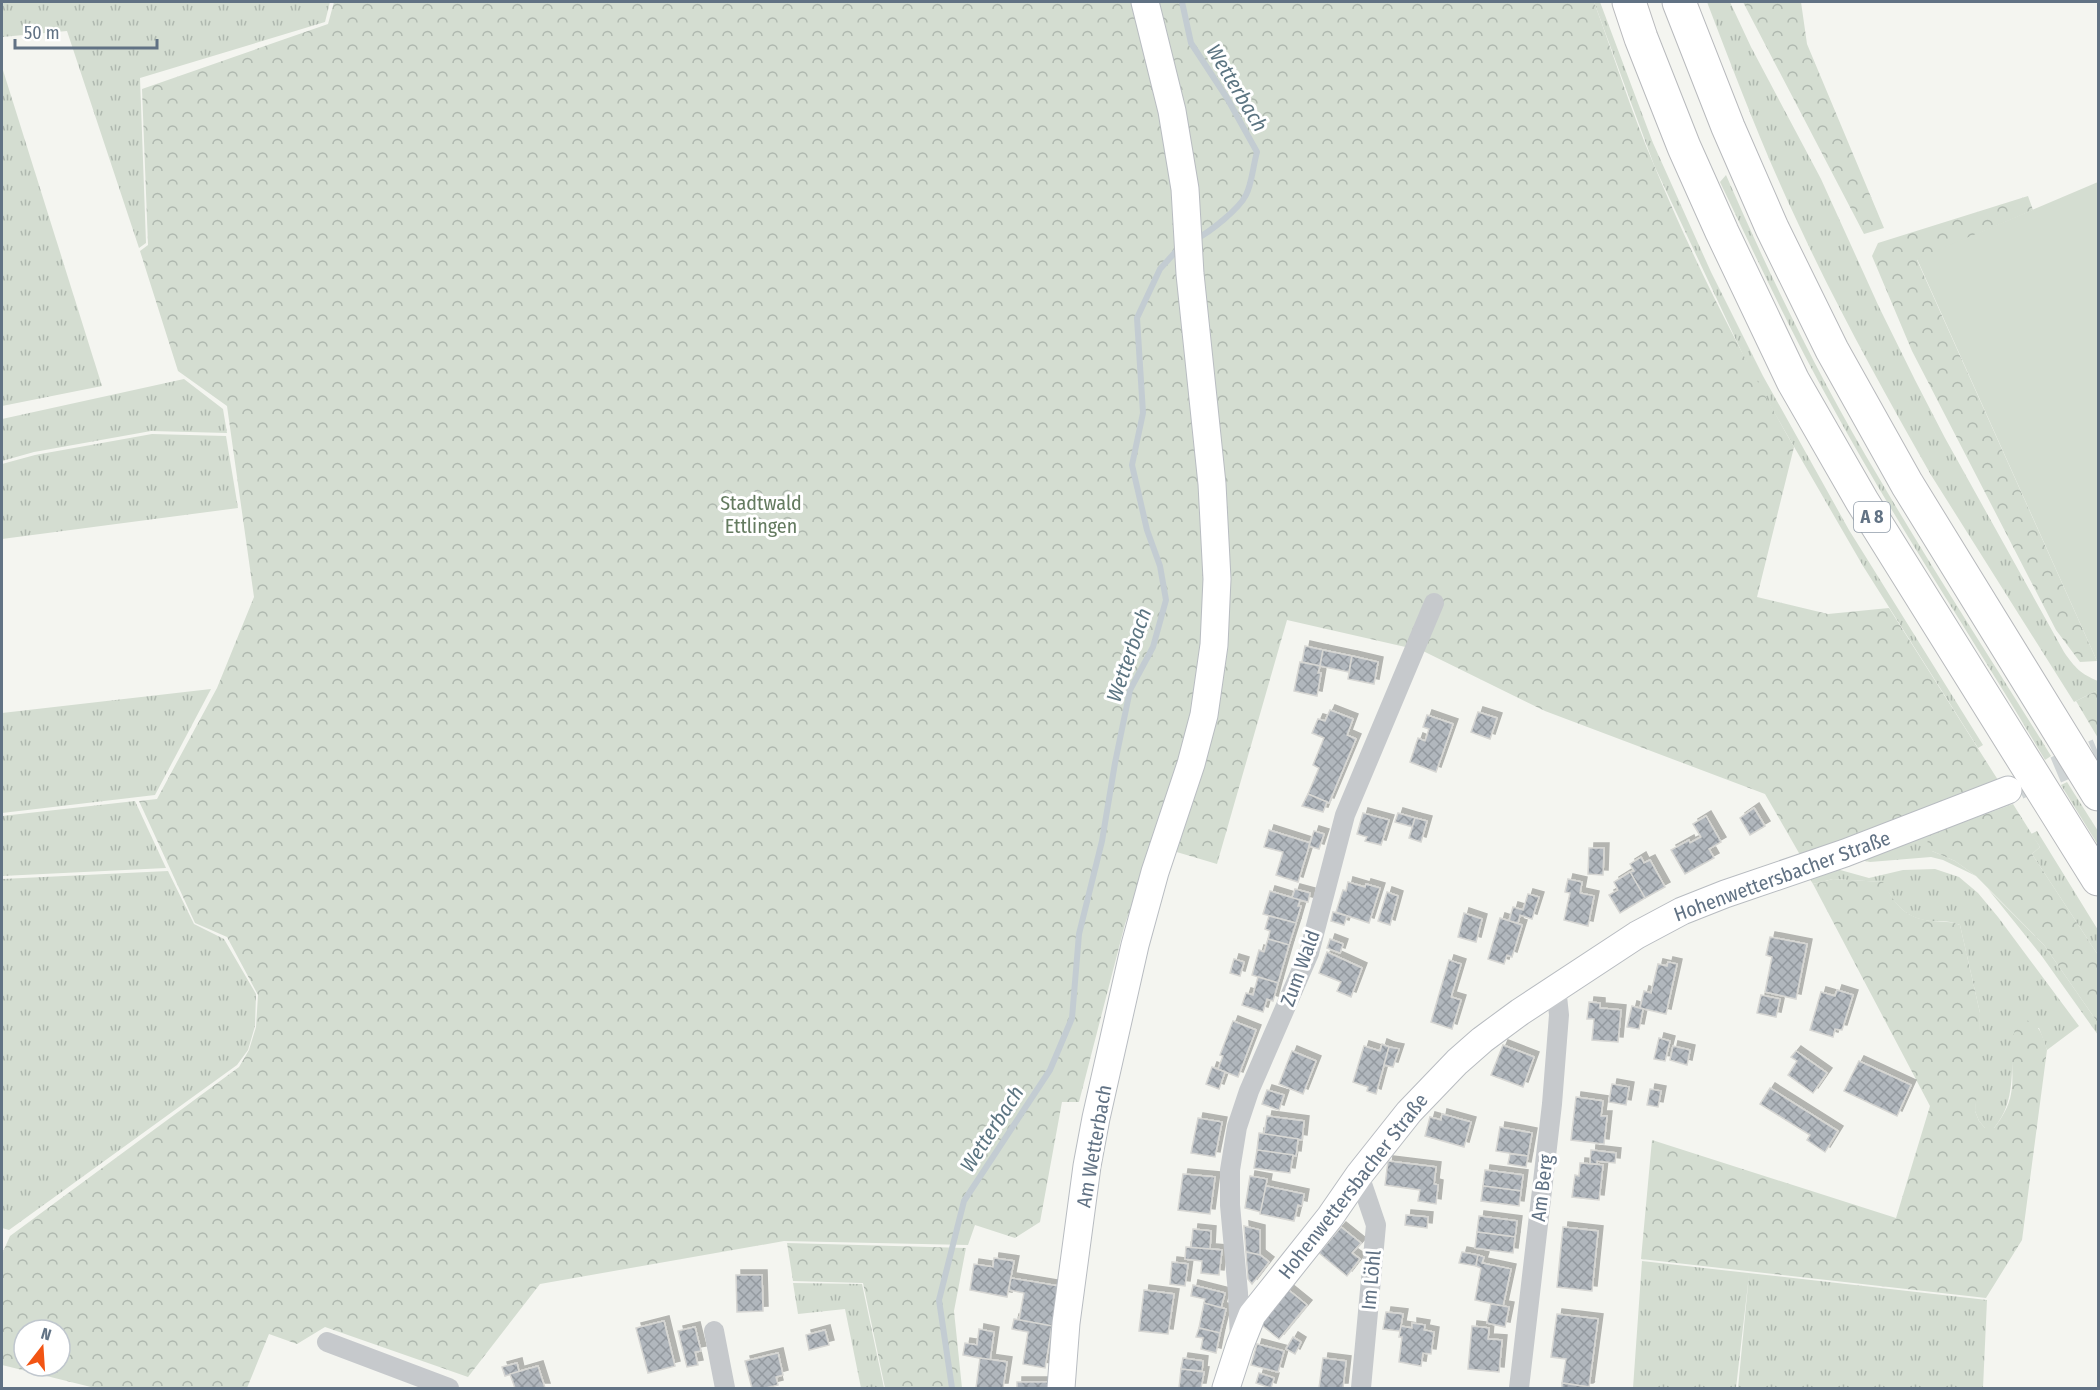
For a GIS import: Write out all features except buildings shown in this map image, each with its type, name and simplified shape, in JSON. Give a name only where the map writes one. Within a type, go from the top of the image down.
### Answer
[{"type":"highway","name":"A 8","points":[[1629,2],[1684,147],[1793,381],[1862,501],[2098,879]]},
{"type":"highway","name":"A 8","points":[[1679,2],[1724,117],[1772,228],[1832,351],[1907,484],[2098,794]]},
{"type":"main road","name":"Am Wetterbach","points":[[1061,1389],[1066,1323],[1087,1166],[1145,906],[1191,764],[1204,715],[1214,645],[1217,579],[1212,484],[1190,273],[1185,189],[1172,111],[1145,2]]},
{"type":"main road","name":"Hohenwettersbacher Straße","points":[[1226,1389],[1252,1315],[1409,1112],[1457,1062],[1482,1040],[1556,987],[1637,935],[1682,910],[1856,849],[2008,790]]},
{"type":"street","name":"Zum Wald","points":[[1240,1345],[1230,1205],[1230,1170],[1237,1127],[1249,1091],[1309,953],[1345,816],[1434,603]]},
{"type":"street","name":"Am Berg","points":[[1519,1389],[1552,1104],[1559,1015],[1556,987]]},
{"type":"street","name":"Im Löhl","points":[[1359,1175],[1376,1225],[1361,1389]]},
{"type":"street","points":[[714,1330],[725,1389]]},
{"type":"street","points":[[327,1342],[449,1389]]},
{"type":"green space","points":[[2,2],[330,2],[325,22],[140,78],[146,243],[139,248],[67,31],[2,37]]},
{"type":"green space","name":"Stadtwald Ettlingen","points":[[334,2],[1594,2],[1630,104],[1685,237],[1737,343],[1794,447],[1757,597],[1828,614],[1889,608],[1998,780],[1803,860],[1765,794],[1545,711],[1423,651],[1287,620],[1217,864],[1153,845],[1125,924],[1079,1102],[1062,1102],[1040,1222],[1015,1238],[975,1225],[968,1245],[784,1241],[540,1284],[468,1377],[325,1327],[297,1344],[269,1334],[247,1388],[95,1388],[55,1378],[72,1378],[72,1318],[12,1318],[12,1367],[2,1365],[2,1254],[10,1236],[239,1067],[249,1050],[256,1027],[258,995],[227,937],[195,923],[139,801],[157,799],[217,688],[254,597],[227,406],[178,371],[140,251],[148,245],[142,89],[328,24]]},
{"type":"green space","points":[[1594,2],[1600,2],[1653,143],[1711,272],[1763,376],[1849,530],[1983,745],[1978,748],[1863,566],[1752,374],[1654,165]]},
{"type":"green space","points":[[1707,2],[1730,2],[1751,47],[1821,179],[1879,307],[1945,438],[2064,652],[2079,670],[2098,681],[2098,690],[2074,702],[1931,475],[1861,350],[1812,253],[1761,139]]},
{"type":"green space","points":[[1743,2],[1801,2],[1807,44],[1884,228],[1864,234]]},
{"type":"green space","points":[[2,67],[102,386],[2,406]]},
{"type":"green space","points":[[1726,175],[1779,291],[1837,404],[1921,548],[2051,756],[2045,760],[1883,496],[1817,378],[1720,182]]},
{"type":"green space","points":[[2098,182],[2098,661],[2097,661],[1917,259]]},
{"type":"green space","points":[[2028,196],[2033,210],[1917,260],[2097,661],[2080,662],[2056,630],[1912,351],[1872,256],[1878,243]]},
{"type":"green space","points":[[184,379],[223,409],[227,433],[151,431],[34,452],[2,461],[2,419]]},
{"type":"green space","points":[[152,434],[226,436],[238,508],[2,539],[2,464],[35,455]]},
{"type":"green space","points":[[211,689],[155,795],[2,813],[2,713]]},
{"type":"green space","points":[[2098,690],[2098,738],[2076,701]]},
{"type":"green space","points":[[2067,782],[2098,831],[2098,845],[2061,785]]},
{"type":"green space","points":[[135,801],[166,868],[2,876],[2,816]]},
{"type":"green space","points":[[2013,804],[1933,833],[1932,851],[1955,861],[1976,876],[1943,860],[1931,857],[1865,861],[1864,858],[1965,815]]},
{"type":"green space","points":[[2013,804],[2040,847],[2032,854],[2098,955],[2098,1023],[2044,945],[1976,876],[1955,861],[1932,851],[1927,845],[1933,833]]},
{"type":"green space","points":[[2037,831],[2098,930],[2098,955],[2032,854],[2040,847],[2031,834]]},
{"type":"green space","points":[[1833,868],[1869,878],[1903,870],[1935,869],[1959,877],[1978,893],[1998,917],[2079,1026],[2047,1050],[2039,1028],[2014,1035],[2009,1095],[2001,1118],[1994,1128],[1985,1128],[1975,1111],[1980,1013],[1960,925],[1923,920],[1908,914],[1896,903],[1882,882],[1833,879],[1813,884],[1808,876]]},
{"type":"green space","points":[[168,871],[194,924],[224,939],[256,994],[255,1026],[248,1050],[237,1065],[9,1230],[2,1228],[2,879]]},
{"type":"green space","points":[[1833,879],[1883,882],[1901,909],[1914,917],[1960,925],[1980,1013],[1979,1075],[1975,1111],[1985,1128],[1994,1128],[2009,1103],[2012,1084],[2013,1036],[2021,1018],[2033,1023],[2043,1038],[2047,1050],[2022,1240],[1986,1298],[1641,1259],[1652,1140],[1896,1218],[1930,1106],[1813,884]]},
{"type":"green space","points":[[1988,889],[2044,945],[2098,1023],[2098,1035],[2041,955]]},
{"type":"green space","points":[[787,1243],[966,1248],[954,1311],[962,1388],[885,1388],[863,1283],[793,1281]]},
{"type":"green space","points":[[1642,1261],[1987,1300],[1983,1388],[1738,1388],[1749,1275],[1736,1388],[1633,1388]]},
{"type":"green space","points":[[793,1283],[862,1284],[884,1388],[861,1388],[845,1309],[798,1314]]},
{"type":"waterway","name":"Wetterbach","points":[[1182,2],[1191,43],[1227,98],[1257,152],[1250,185],[1242,201],[1224,220],[1196,239]]},
{"type":"waterway","name":"Wetterbach","points":[[952,1388],[939,1300],[964,1201],[1050,1070],[1072,1018],[1079,934],[1102,841],[1130,690],[1153,647],[1166,600],[1160,566],[1147,530],[1132,465],[1143,413],[1137,318],[1160,269],[1179,248]]},
{"type":"tunnel","points":[[2018,786],[2098,752]]}]
